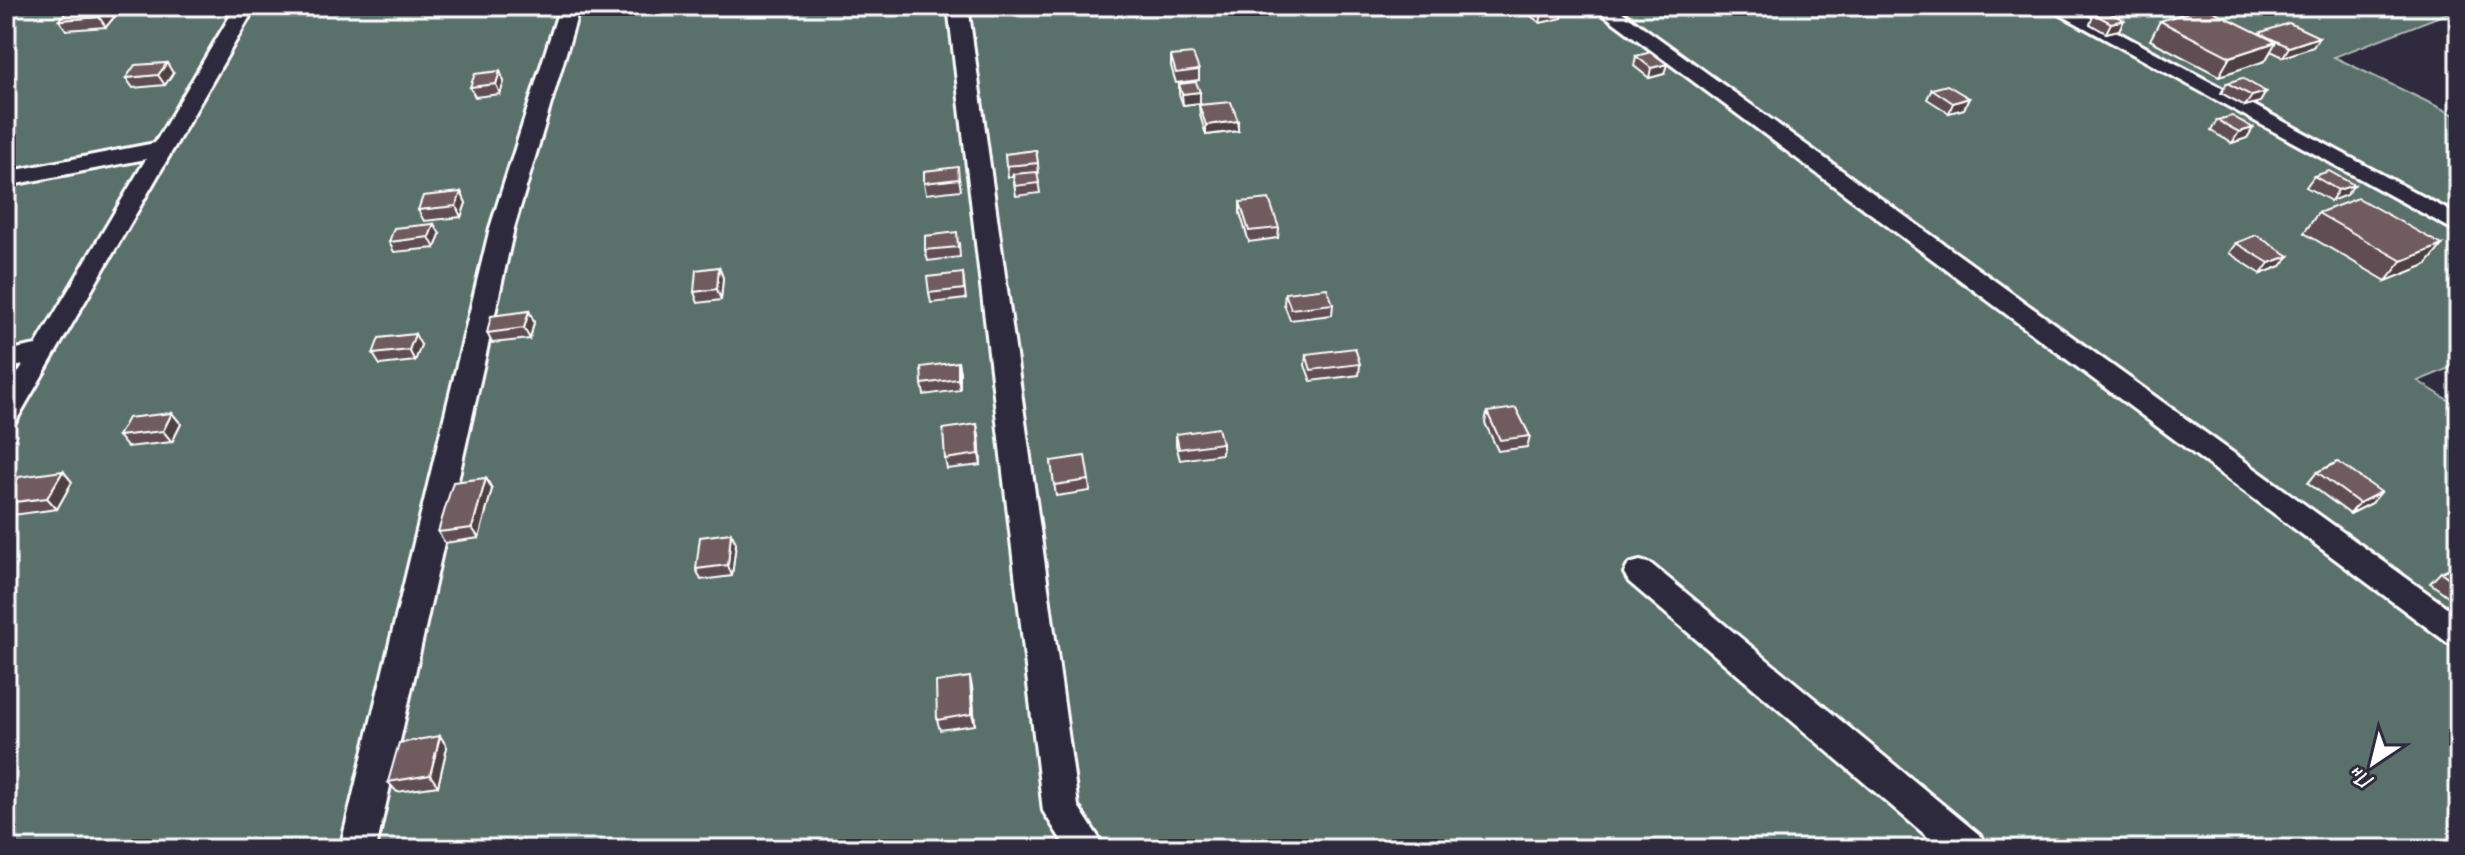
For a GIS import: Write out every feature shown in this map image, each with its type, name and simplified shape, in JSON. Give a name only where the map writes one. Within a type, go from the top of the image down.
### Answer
[{"type":"lane","points":[[6,414],[246,6]]},
{"type":"lane","points":[[358,849],[502,228],[570,6]]},
{"type":"lane","points":[[958,6],[1061,811],[1088,849]]},
{"type":"lane","points":[[1602,6],[2459,634]]},
{"type":"lane","points":[[2055,6],[2459,226]]},
{"type":"lane","points":[[6,179],[161,149]]},
{"type":"lane","points":[[6,360],[45,352]]},
{"type":"lane","points":[[1640,573],[1969,849]]},
{"type":"green space","points":[[6,6],[2447,6],[2456,10],[2334,57],[2459,117],[2459,364],[2418,381],[2459,407],[2459,849],[6,849]]},
{"type":"building","points":[[108,6],[99,17],[59,20],[69,9]]},
{"type":"building","points":[[1532,6],[1561,6],[1564,8],[1542,14]]},
{"type":"building","points":[[2205,7],[2276,42],[2230,57],[2160,21]]},
{"type":"building","points":[[2107,11],[2124,20],[2111,23],[2094,14]]},
{"type":"building","points":[[2289,23],[2319,37],[2289,47],[2259,33]]},
{"type":"building","points":[[1651,52],[1667,64],[1651,68],[1636,56]]},
{"type":"building","points":[[1193,54],[1199,70],[1176,73],[1171,56]]},
{"type":"building","points":[[167,63],[158,75],[126,78],[135,65]]},
{"type":"building","points":[[500,71],[496,84],[470,87],[475,74]]},
{"type":"building","points":[[2242,78],[2266,92],[2252,96],[2227,83]]},
{"type":"building","points":[[1196,82],[1200,92],[1182,94],[1179,84]]},
{"type":"building","points":[[1947,85],[1969,98],[1953,103],[1932,89]]},
{"type":"building","points":[[1231,102],[1238,121],[1206,125],[1199,105]]},
{"type":"building","points":[[2232,116],[2253,128],[2239,132],[2217,120]]},
{"type":"building","points":[[1036,150],[1038,163],[1006,166],[1005,154]]},
{"type":"building","points":[[958,167],[959,179],[924,183],[924,171]]},
{"type":"building","points":[[2329,171],[2354,185],[2338,190],[2314,176]]},
{"type":"building","points":[[1037,172],[1039,183],[1015,186],[1013,174]]},
{"type":"building","points":[[461,192],[456,206],[418,210],[423,196]]},
{"type":"building","points":[[2358,198],[2442,245],[2402,261],[2318,213]]},
{"type":"building","points":[[1269,199],[1279,228],[1249,231],[1240,202]]},
{"type":"building","points":[[434,224],[429,237],[389,242],[394,228]]},
{"type":"building","points":[[957,232],[958,247],[925,250],[925,236]]},
{"type":"building","points":[[2256,235],[2289,256],[2269,263],[2236,243]]},
{"type":"building","points":[[719,267],[717,289],[694,292],[696,270]]},
{"type":"building","points":[[963,273],[964,289],[929,293],[927,277]]},
{"type":"building","points":[[1327,288],[1333,304],[1291,309],[1285,293]]},
{"type":"building","points":[[529,311],[524,328],[487,333],[491,316]]},
{"type":"building","points":[[415,334],[409,350],[373,354],[379,338]]},
{"type":"building","points":[[1355,348],[1360,364],[1311,370],[1306,354]]},
{"type":"building","points":[[958,362],[958,379],[922,384],[921,367]]},
{"type":"building","points":[[1516,408],[1530,436],[1500,440],[1487,412]]},
{"type":"building","points":[[172,413],[163,431],[118,436],[128,418]]},
{"type":"building","points":[[977,424],[979,454],[945,459],[943,429]]},
{"type":"building","points":[[1218,428],[1222,443],[1179,449],[1176,434]]},
{"type":"building","points":[[1085,456],[1089,480],[1054,485],[1051,461]]},
{"type":"building","points":[[2338,462],[2381,492],[2359,503],[2317,472]]},
{"type":"building","points":[[63,471],[47,498],[6,503],[19,477]]},
{"type":"building","points":[[486,478],[472,528],[438,532],[453,482]]},
{"type":"building","points":[[731,533],[728,565],[696,569],[700,537]]},
{"type":"building","points":[[2459,564],[2459,586],[2441,572]]},
{"type":"building","points":[[970,677],[972,714],[937,720],[936,682]]},
{"type":"building","points":[[440,736],[430,775],[388,782],[399,743]]}]
